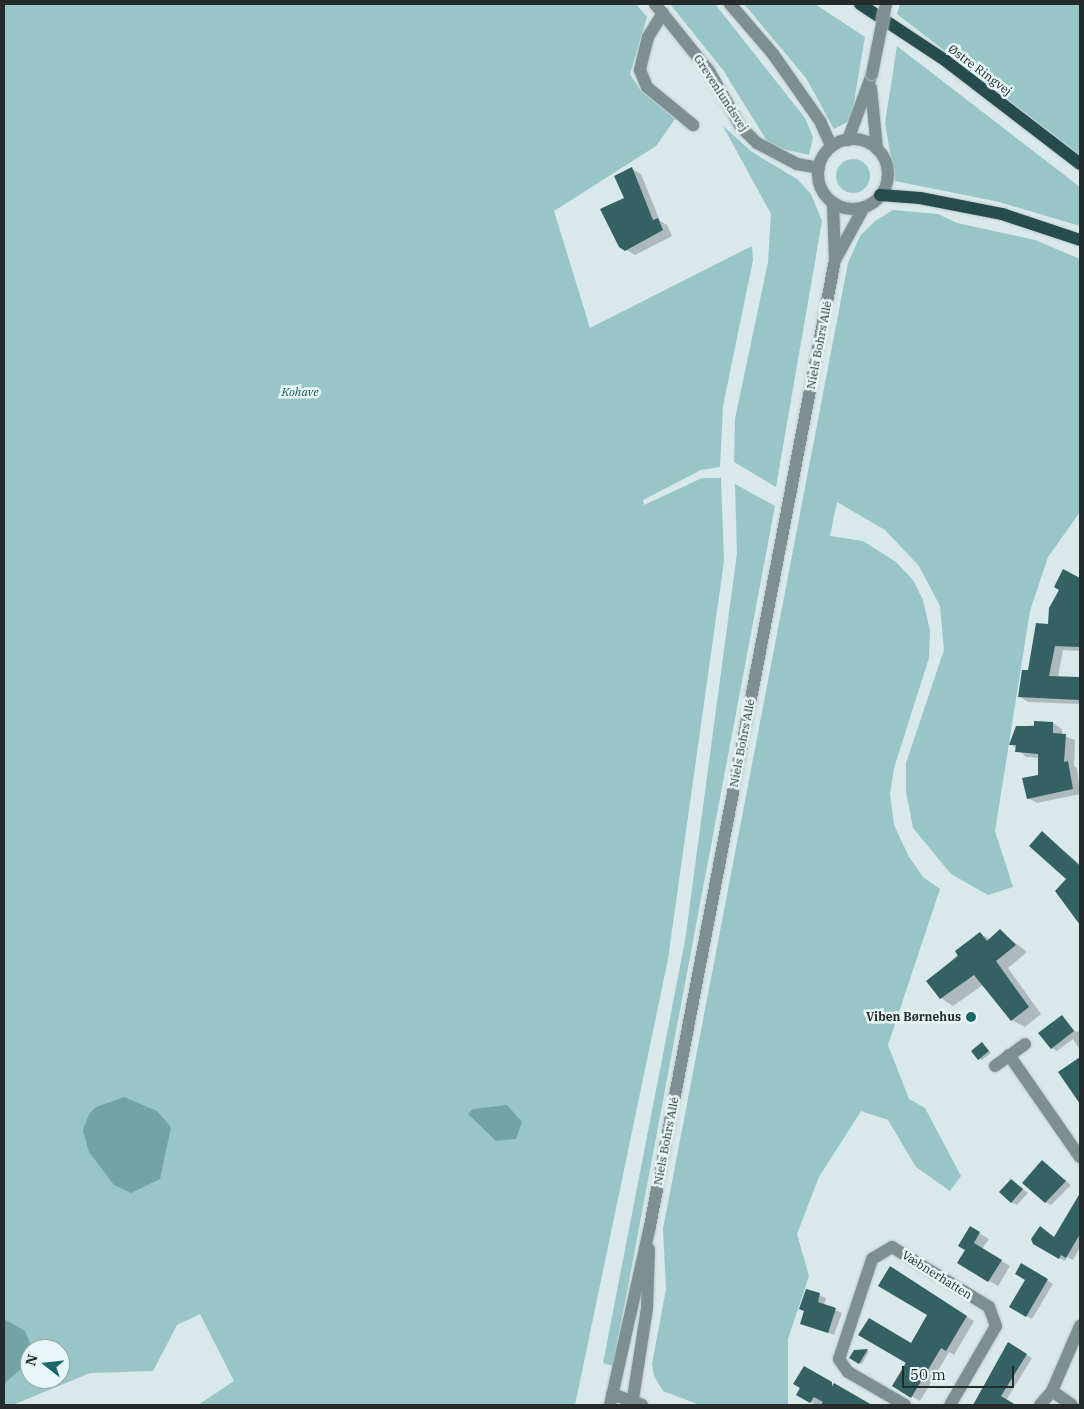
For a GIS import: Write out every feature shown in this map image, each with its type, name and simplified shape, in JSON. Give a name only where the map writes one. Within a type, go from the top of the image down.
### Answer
[{"type":"main road","name":"Østre Ringvej","points":[[860,4],[946,61],[1080,164]]},
{"type":"main road","points":[[880,195],[920,198],[1002,214],[1080,240]]},
{"type":"street","points":[[730,4],[799,91],[820,121],[832,146]]},
{"type":"street","points":[[848,140],[871,80],[886,4]]},
{"type":"street","name":"Grevenlundsvej","points":[[659,8],[648,37],[640,70],[647,87],[693,125]]},
{"type":"street","name":"Grevenlundsvej","points":[[659,8],[709,71],[741,127],[757,143],[797,164],[819,168]]},
{"type":"street","points":[[871,80],[877,149],[887,171],[880,195],[864,207],[848,208],[833,203],[821,188],[819,168],[832,146],[848,140],[866,142],[877,149]]},
{"type":"street","name":"Niels Bohrs Allé","points":[[611,1400],[650,1226],[835,260],[833,203]]},
{"type":"street","name":"Niels Bohrs Allé","points":[[835,260],[864,207]]},
{"type":"street","points":[[995,1066],[1025,1044]]},
{"type":"street","points":[[1009,1055],[1080,1157]]},
{"type":"street","name":"Niels Bohrs Allé","points":[[636,1404],[647,1308],[650,1226]]},
{"type":"street","name":"Væbnerhatten","points":[[904,1405],[848,1372],[839,1359],[872,1259],[892,1247],[989,1307],[996,1326],[950,1405]]},
{"type":"street","points":[[1040,1405],[1052,1391],[1080,1326]]},
{"type":"street","points":[[1052,1391],[1072,1405]]},
{"type":"street","points":[[611,1400],[636,1404]]},
{"type":"green space","name":"Kohave","points":[[4,4],[636,4],[647,17],[630,74],[641,91],[675,119],[656,146],[554,211],[590,328],[752,246],[753,260],[723,406],[720,467],[701,470],[643,500],[644,505],[702,478],[721,478],[724,561],[668,959],[575,1405],[198,1405],[234,1381],[200,1314],[177,1325],[153,1371],[90,1373],[70,1381],[70,1339],[20,1339],[20,1389],[52,1389],[13,1405],[4,1405]]},
{"type":"green space","points":[[670,4],[715,4],[805,118],[813,137],[809,155],[770,146],[723,70]]},
{"type":"green space","points":[[744,4],[815,4],[865,37],[851,120],[834,129],[806,78]]},
{"type":"green space","points":[[900,4],[1080,4],[1080,155],[897,14]]},
{"type":"green space","points":[[897,46],[1080,187],[1080,226],[999,202],[895,181],[885,123]]},
{"type":"green space","points":[[723,126],[752,152],[797,179],[811,194],[822,221],[776,487],[734,462],[735,419],[768,262],[771,214]]},
{"type":"green space","points":[[853,159],[860,160],[865,164],[869,169],[869,183],[865,188],[860,192],[853,193],[846,192],[841,188],[837,183],[836,176],[837,169],[841,164],[846,160]]},
{"type":"green space","points":[[893,210],[938,214],[957,223],[1035,240],[1080,259],[1080,512],[1048,557],[1030,611],[995,831],[1013,887],[988,895],[951,874],[913,828],[906,792],[906,763],[944,650],[940,606],[919,566],[885,530],[837,502],[830,536],[863,541],[896,562],[913,580],[923,600],[930,631],[929,658],[894,768],[890,794],[894,825],[909,857],[923,877],[940,889],[888,1045],[909,1099],[925,1108],[961,1176],[950,1191],[916,1167],[888,1120],[861,1111],[819,1177],[797,1234],[809,1276],[788,1339],[788,1405],[700,1405],[663,1391],[654,1376],[652,1364],[666,1289],[663,1229],[848,263],[860,236],[875,221]]},
{"type":"green space","points":[[735,484],[775,506],[613,1366],[603,1363],[685,941],[737,553]]},
{"type":"shaded area","points":[[124,1097],[157,1111],[171,1127],[160,1179],[131,1193],[114,1185],[89,1152],[83,1130],[89,1114],[96,1107]]},
{"type":"shaded area","points":[[507,1105],[522,1122],[516,1139],[496,1141],[468,1114],[473,1109]]},
{"type":"shaded area","points":[[4,1319],[25,1331],[28,1339],[20,1339],[20,1370],[4,1384]]},
{"type":"building","points":[[632,167],[653,220],[658,218],[663,230],[625,251],[619,247],[600,209],[624,198],[614,176]]},
{"type":"building","points":[[1063,569],[1080,578],[1080,647],[1055,646],[1049,676],[1080,677],[1080,700],[1018,697],[1022,670],[1028,670],[1036,623],[1048,624],[1049,608],[1059,590],[1054,587]]},
{"type":"building","points":[[1034,721],[1053,722],[1053,733],[1066,734],[1064,762],[1068,761],[1073,789],[1027,799],[1022,778],[1038,775],[1038,754],[1015,752],[1016,745],[1009,745],[1016,726],[1034,726]]},
{"type":"building","points":[[1042,831],[1080,866],[1080,925],[1055,891],[1066,879],[1029,846]]},
{"type":"building","points":[[1000,929],[1016,945],[996,961],[1029,1007],[1011,1021],[974,975],[940,999],[926,981],[958,956],[955,951],[980,932],[987,941]]},
{"type":"building","points":[[1062,1015],[1074,1031],[1051,1049],[1038,1033]]},
{"type":"building","points":[[982,1042],[989,1051],[978,1060],[971,1051]]},
{"type":"building","points":[[1080,1057],[1080,1104],[1058,1072]]},
{"type":"building","points":[[1042,1160],[1066,1181],[1045,1203],[1022,1183]]},
{"type":"building","points":[[1011,1179],[1023,1189],[1011,1203],[999,1192]]},
{"type":"building","points":[[1080,1193],[1080,1234],[1066,1258],[1061,1255],[1059,1259],[1033,1244],[1031,1239],[1040,1226],[1054,1237]]},
{"type":"building","points":[[970,1226],[980,1232],[974,1243],[1002,1260],[988,1282],[957,1263],[965,1250],[958,1246]]},
{"type":"building","points":[[1021,1263],[1048,1279],[1026,1317],[1009,1307],[1025,1280],[1015,1274]]},
{"type":"building","points":[[890,1266],[967,1316],[946,1351],[941,1348],[911,1398],[892,1386],[906,1363],[858,1335],[869,1318],[911,1343],[927,1315],[878,1286]]},
{"type":"building","points":[[806,1289],[820,1293],[818,1302],[836,1308],[828,1333],[800,1324],[804,1311],[799,1309]]},
{"type":"building","points":[[1008,1342],[1027,1354],[1001,1396],[1016,1405],[973,1405]]},
{"type":"building","points":[[868,1349],[859,1364],[849,1358],[854,1350]]},
{"type":"building","points":[[804,1366],[832,1382],[832,1387],[834,1383],[872,1405],[821,1405],[823,1402],[814,1397],[810,1403],[796,1395],[800,1388],[793,1384]]},
{"type":"place","name":"Viben Børnehus","points":[[971,1017]]}]
